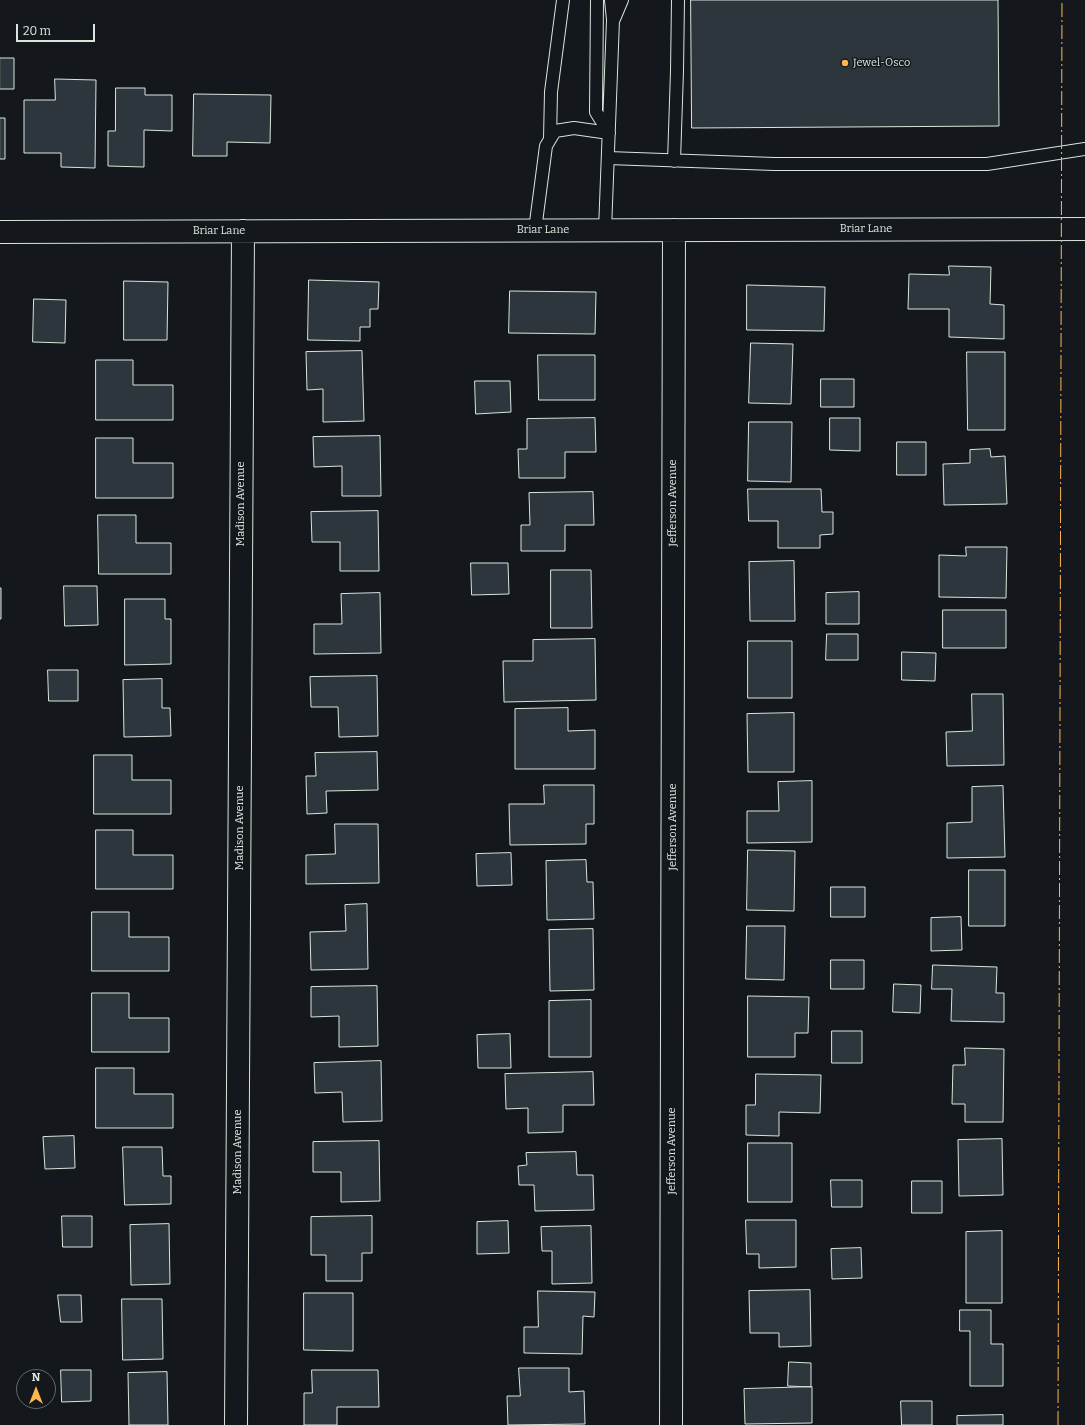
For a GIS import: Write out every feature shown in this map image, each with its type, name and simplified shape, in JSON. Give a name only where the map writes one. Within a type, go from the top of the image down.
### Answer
[{"type":"street","name":"Briar Lane","points":[[0,232],[1085,229]]},
{"type":"street","name":"Jefferson Avenue","points":[[671,1425],[674,230]]},
{"type":"street","name":"Madison Avenue","points":[[236,1425],[243,231]]},
{"type":"lane","points":[[535,230],[546,146],[552,135],[551,92],[563,0]]},
{"type":"lane","points":[[597,0],[596,112],[609,133]]},
{"type":"lane","points":[[605,230],[613,20],[611,0]]},
{"type":"lane","points":[[613,20],[622,0]]},
{"type":"lane","points":[[674,161],[678,72],[678,0]]},
{"type":"lane","points":[[552,135],[574,128],[609,133]]},
{"type":"lane","points":[[608,158],[774,164],[987,164],[1085,149]]},
{"type":"building","name":"Jewel-Osco","points":[[691,0],[998,0],[999,126],[692,128]]},
{"type":"building","points":[[0,58],[14,58],[14,89],[0,89]]},
{"type":"building","points":[[55,79],[96,80],[95,168],[61,167],[61,153],[24,153],[24,100],[55,100]]},
{"type":"building","points":[[116,88],[145,88],[145,95],[172,95],[172,131],[144,130],[144,167],[108,166],[108,131],[115,131]]},
{"type":"building","points":[[194,94],[271,95],[270,143],[227,142],[227,156],[193,156]]},
{"type":"building","points":[[0,118],[5,118],[5,159],[0,159]]},
{"type":"building","points":[[949,266],[991,267],[990,304],[1004,305],[1004,339],[949,337],[949,309],[908,309],[909,274],[949,275]]},
{"type":"building","points":[[309,280],[379,282],[378,309],[370,309],[370,327],[360,327],[360,341],[308,340]]},
{"type":"building","points":[[124,281],[168,282],[167,340],[124,340]]},
{"type":"building","points":[[747,285],[825,287],[824,331],[747,330]]},
{"type":"building","points":[[510,291],[596,292],[595,334],[509,333]]},
{"type":"building","points":[[34,299],[66,300],[65,343],[33,342]]},
{"type":"building","points":[[751,343],[793,344],[791,404],[749,403]]},
{"type":"building","points":[[362,351],[364,421],[323,422],[323,389],[307,390],[306,352]]},
{"type":"building","points":[[967,352],[1005,352],[1005,430],[968,430]]},
{"type":"building","points":[[538,355],[595,355],[595,400],[539,400]]},
{"type":"building","points":[[96,360],[133,360],[133,385],[173,385],[173,420],[96,420]]},
{"type":"building","points":[[821,379],[854,379],[854,407],[821,407]]},
{"type":"building","points":[[475,381],[510,381],[511,412],[476,414]]},
{"type":"building","points":[[595,418],[596,452],[565,452],[565,478],[519,478],[518,449],[527,449],[527,419]]},
{"type":"building","points":[[830,418],[860,418],[860,451],[830,450]]},
{"type":"building","points":[[749,422],[792,422],[791,482],[748,481]]},
{"type":"building","points":[[380,436],[381,496],[342,496],[342,466],[314,467],[313,437]]},
{"type":"building","points":[[96,438],[133,438],[133,463],[173,463],[173,498],[96,498]]},
{"type":"building","points":[[897,442],[926,442],[926,475],[897,475]]},
{"type":"building","points":[[990,449],[991,457],[1005,456],[1007,504],[944,505],[943,464],[970,463],[970,450]]},
{"type":"building","points":[[748,489],[821,489],[822,512],[833,512],[833,534],[820,535],[820,548],[778,548],[778,521],[749,521]]},
{"type":"building","points":[[593,492],[594,525],[565,525],[565,551],[521,551],[521,525],[530,525],[529,493]]},
{"type":"building","points":[[378,511],[379,571],[340,571],[340,542],[312,542],[311,512]]},
{"type":"building","points":[[98,515],[136,515],[136,543],[171,543],[171,574],[99,574]]},
{"type":"building","points":[[966,547],[1007,547],[1006,598],[939,597],[939,555],[966,556]]},
{"type":"building","points":[[794,561],[795,621],[750,621],[749,562]]},
{"type":"building","points":[[471,563],[508,563],[509,594],[472,595]]},
{"type":"building","points":[[551,570],[591,570],[592,628],[551,628]]},
{"type":"building","points":[[64,586],[97,586],[98,625],[65,626]]},
{"type":"building","points":[[1,588],[1,619],[0,619]]},
{"type":"building","points":[[859,592],[859,624],[826,624],[826,593]]},
{"type":"building","points":[[380,593],[381,653],[314,654],[314,624],[342,624],[341,594]]},
{"type":"building","points":[[125,599],[165,599],[165,619],[171,619],[171,664],[125,665]]},
{"type":"building","points":[[943,610],[1006,610],[1006,648],[943,648]]},
{"type":"building","points":[[827,634],[858,634],[858,660],[826,660]]},
{"type":"building","points":[[595,639],[596,700],[504,702],[503,661],[533,661],[533,640]]},
{"type":"building","points":[[748,641],[792,641],[792,698],[748,698]]},
{"type":"building","points":[[902,652],[936,653],[935,681],[902,680]]},
{"type":"building","points":[[48,670],[78,670],[78,701],[49,701]]},
{"type":"building","points":[[377,676],[378,736],[339,737],[338,707],[311,707],[310,677]]},
{"type":"building","points":[[162,679],[162,708],[170,708],[171,736],[124,737],[123,680]]},
{"type":"building","points":[[972,694],[1003,694],[1004,765],[947,766],[946,732],[972,731]]},
{"type":"building","points":[[568,708],[568,731],[595,730],[595,769],[515,769],[515,709]]},
{"type":"building","points":[[794,713],[794,772],[748,772],[747,714]]},
{"type":"building","points":[[377,752],[378,790],[326,791],[327,813],[307,814],[306,776],[316,776],[315,753]]},
{"type":"building","points":[[94,755],[132,755],[132,780],[171,780],[171,814],[94,814]]},
{"type":"building","points":[[812,781],[812,842],[747,843],[747,811],[779,811],[778,782]]},
{"type":"building","points":[[544,785],[594,785],[594,824],[586,824],[586,844],[510,845],[509,804],[544,804]]},
{"type":"building","points":[[1003,786],[1005,857],[947,858],[947,823],[972,822],[972,787]]},
{"type":"building","points":[[335,824],[378,824],[379,883],[306,884],[306,855],[335,854]]},
{"type":"building","points":[[96,830],[133,830],[133,855],[173,855],[173,889],[96,889]]},
{"type":"building","points":[[748,850],[795,851],[794,911],[747,910]]},
{"type":"building","points":[[511,853],[512,885],[477,886],[476,854]]},
{"type":"building","points":[[586,860],[587,882],[593,882],[594,919],[547,920],[546,861]]},
{"type":"building","points":[[969,870],[1005,870],[1005,926],[969,926]]},
{"type":"building","points":[[831,887],[865,887],[865,917],[831,917]]},
{"type":"building","points":[[367,904],[368,969],[311,970],[310,932],[346,931],[345,905]]},
{"type":"building","points":[[92,912],[129,912],[129,937],[169,937],[169,971],[92,971]]},
{"type":"building","points":[[961,917],[962,950],[931,951],[931,918]]},
{"type":"building","points":[[747,926],[785,926],[784,980],[746,979]]},
{"type":"building","points":[[593,929],[594,990],[550,991],[549,930]]},
{"type":"building","points":[[831,960],[864,960],[864,989],[831,989]]},
{"type":"building","points":[[933,965],[997,967],[996,993],[1004,993],[1004,1022],[951,1021],[952,989],[932,989]]},
{"type":"building","points":[[894,984],[921,985],[920,1013],[893,1012]]},
{"type":"building","points":[[377,986],[378,1046],[339,1047],[339,1016],[311,1017],[311,987]]},
{"type":"building","points":[[92,993],[129,993],[129,1018],[169,1018],[169,1052],[92,1052]]},
{"type":"building","points":[[748,996],[809,997],[808,1033],[795,1033],[795,1057],[748,1057]]},
{"type":"building","points":[[591,1000],[591,1057],[549,1057],[549,1001]]},
{"type":"building","points":[[832,1031],[862,1031],[862,1063],[832,1063]]},
{"type":"building","points":[[510,1034],[511,1068],[478,1068],[477,1035]]},
{"type":"building","points":[[965,1048],[1004,1049],[1003,1122],[965,1122],[965,1104],[952,1104],[953,1065],[965,1065]]},
{"type":"building","points":[[381,1061],[382,1121],[343,1122],[342,1092],[315,1093],[314,1063]]},
{"type":"building","points":[[96,1068],[134,1068],[134,1094],[173,1094],[173,1128],[96,1128]]},
{"type":"building","points":[[593,1072],[594,1105],[563,1105],[563,1132],[528,1133],[528,1108],[506,1109],[505,1074]]},
{"type":"building","points":[[756,1074],[821,1075],[820,1113],[779,1112],[779,1136],[746,1135],[746,1105],[755,1105]]},
{"type":"building","points":[[74,1136],[75,1168],[45,1169],[43,1137]]},
{"type":"building","points":[[1002,1139],[1003,1195],[959,1196],[958,1140]]},
{"type":"building","points":[[379,1141],[380,1201],[341,1202],[341,1172],[313,1172],[313,1142]]},
{"type":"building","points":[[748,1143],[792,1143],[792,1202],[748,1202]]},
{"type":"building","points":[[123,1147],[162,1147],[163,1176],[171,1176],[171,1204],[125,1205]]},
{"type":"building","points":[[576,1152],[577,1175],[593,1175],[594,1210],[535,1211],[534,1185],[519,1185],[518,1166],[527,1165],[526,1153]]},
{"type":"building","points":[[831,1180],[862,1180],[862,1207],[832,1207]]},
{"type":"building","points":[[912,1181],[942,1181],[942,1213],[912,1213]]},
{"type":"building","points":[[62,1216],[92,1216],[92,1247],[63,1247]]},
{"type":"building","points":[[372,1216],[372,1253],[362,1253],[362,1281],[326,1281],[326,1255],[311,1255],[311,1217]]},
{"type":"building","points":[[746,1220],[796,1220],[796,1267],[759,1268],[759,1254],[747,1254]]},
{"type":"building","points":[[508,1221],[509,1253],[477,1254],[477,1222]]},
{"type":"building","points":[[169,1224],[170,1284],[131,1285],[130,1225]]},
{"type":"building","points":[[591,1226],[592,1283],[552,1284],[552,1251],[542,1251],[541,1227]]},
{"type":"building","points":[[1002,1231],[1002,1303],[966,1303],[966,1232]]},
{"type":"building","points":[[861,1248],[862,1278],[832,1279],[831,1249]]},
{"type":"building","points":[[810,1290],[811,1346],[779,1347],[779,1333],[750,1333],[749,1291]]},
{"type":"building","points":[[538,1291],[595,1292],[594,1317],[583,1316],[582,1354],[524,1353],[524,1327],[538,1327]]},
{"type":"building","points":[[304,1293],[353,1293],[353,1351],[304,1350]]},
{"type":"building","points":[[58,1295],[81,1295],[82,1322],[61,1322]]},
{"type":"building","points":[[122,1299],[162,1299],[163,1359],[123,1360]]},
{"type":"building","points":[[960,1310],[991,1310],[991,1344],[1003,1344],[1003,1386],[970,1386],[970,1331],[960,1331]]},
{"type":"building","points":[[789,1362],[811,1363],[811,1387],[788,1386]]},
{"type":"building","points":[[519,1368],[569,1368],[569,1392],[584,1391],[585,1424],[508,1425],[507,1396],[520,1396]]},
{"type":"building","points":[[61,1370],[91,1370],[91,1401],[62,1402]]},
{"type":"building","points":[[312,1370],[378,1370],[379,1407],[337,1407],[337,1425],[304,1425],[304,1393],[312,1393]]},
{"type":"building","points":[[167,1372],[168,1425],[129,1425],[128,1373]]},
{"type":"building","points":[[812,1387],[812,1423],[745,1424],[744,1389]]},
{"type":"building","points":[[901,1401],[932,1401],[932,1425],[902,1425]]},
{"type":"building","points":[[1003,1415],[1003,1425],[957,1425],[957,1416]]},
{"type":"power","points":[[1058,1425],[1062,0]]},
{"type":"place","name":"Jewel-Osco","points":[[845,63]]}]
